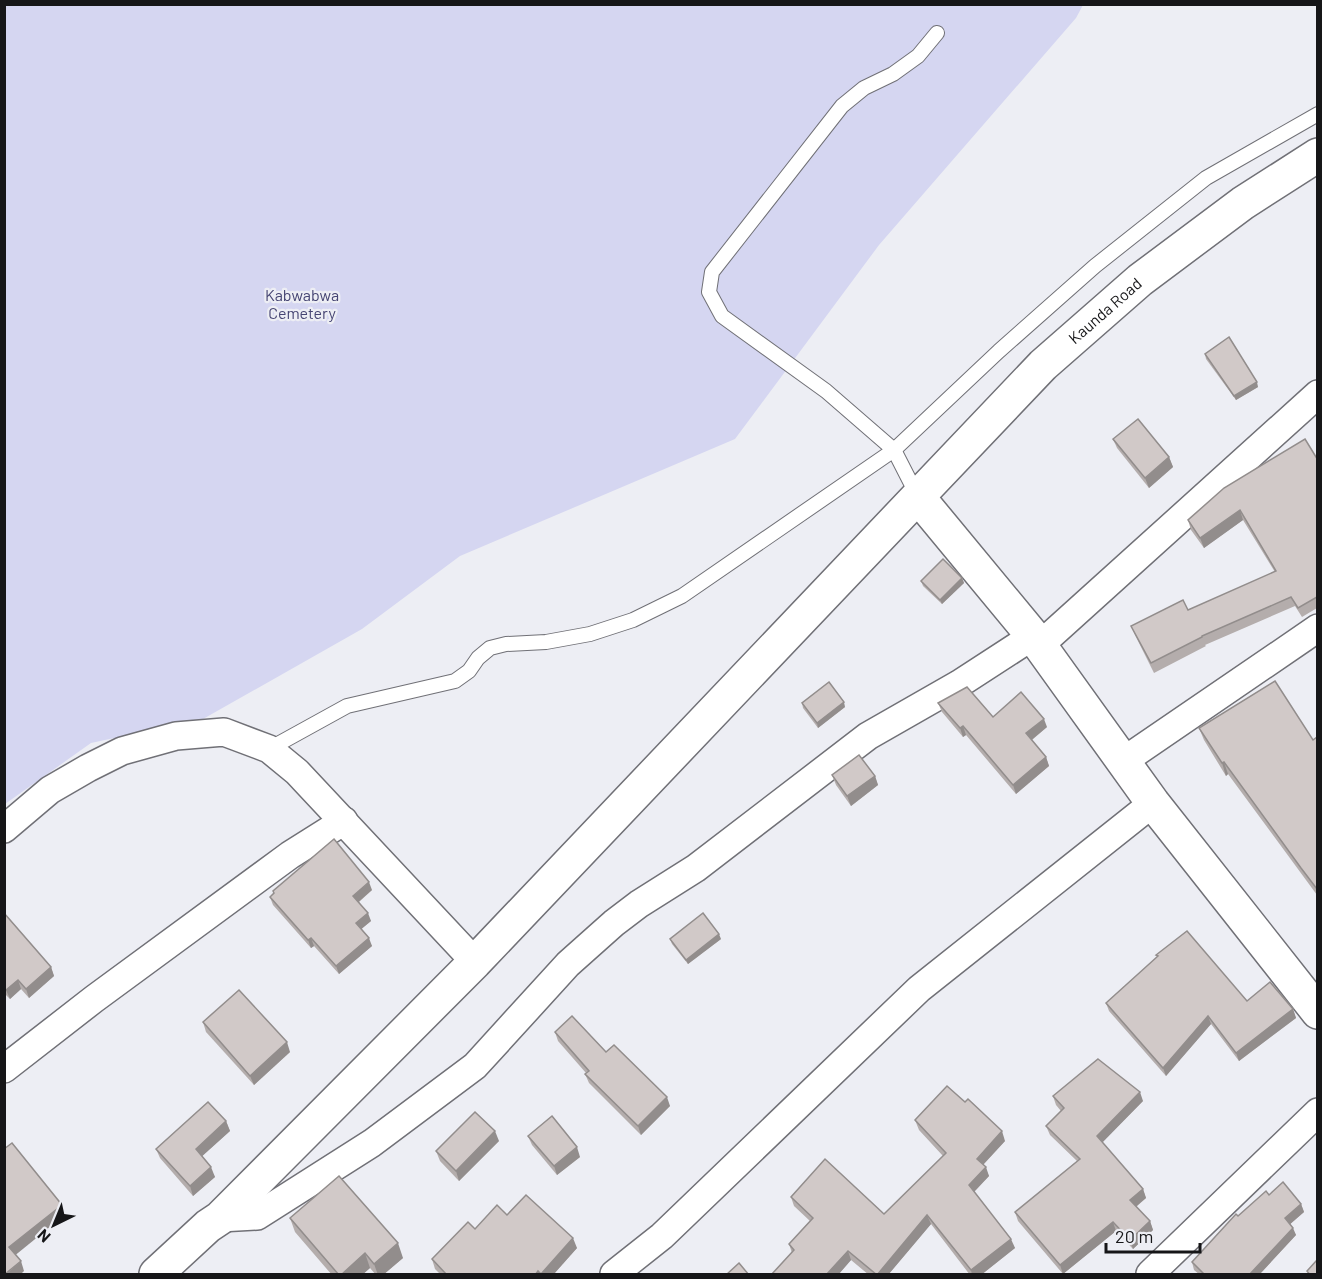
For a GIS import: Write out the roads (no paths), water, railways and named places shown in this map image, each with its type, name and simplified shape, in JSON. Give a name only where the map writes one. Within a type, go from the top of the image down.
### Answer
[{"type":"street","name":"Kaunda Road","points":[[156,1275],[208,1226],[220,1218],[475,962],[1043,365],[1140,280],[1243,203],[1317,155]]},
{"type":"street","points":[[220,1218],[257,1216],[372,1143],[475,1066],[568,964],[614,923],[696,868],[868,736],[1036,640],[1317,394]]},
{"type":"street","points":[[918,497],[1036,640],[1122,762],[1317,1012]]},
{"type":"street","points":[[1122,762],[1317,628]]},
{"type":"street","points":[[4,829],[50,790],[122,751],[176,736],[224,732],[269,749],[297,772],[475,962]]},
{"type":"street","points":[[614,1275],[662,1236],[919,989],[1153,803]]},
{"type":"street","points":[[4,1069],[94,999],[271,869],[345,821]]},
{"type":"street","points":[[1150,1275],[1317,1112]]},
{"type":"lane","points":[[918,497],[894,450],[826,391],[722,316],[709,292],[712,272],[842,106],[864,88],[893,74],[918,56],[937,33]]},
{"type":"lane","points":[[269,749],[347,706],[455,681],[469,671],[478,658],[490,648],[591,634],[633,620],[682,596],[894,450],[999,351],[1095,266],[1206,178],[1317,114]]},
{"type":"park label","name":"Kabwabwa Cemetery","points":[[302,304]]}]
